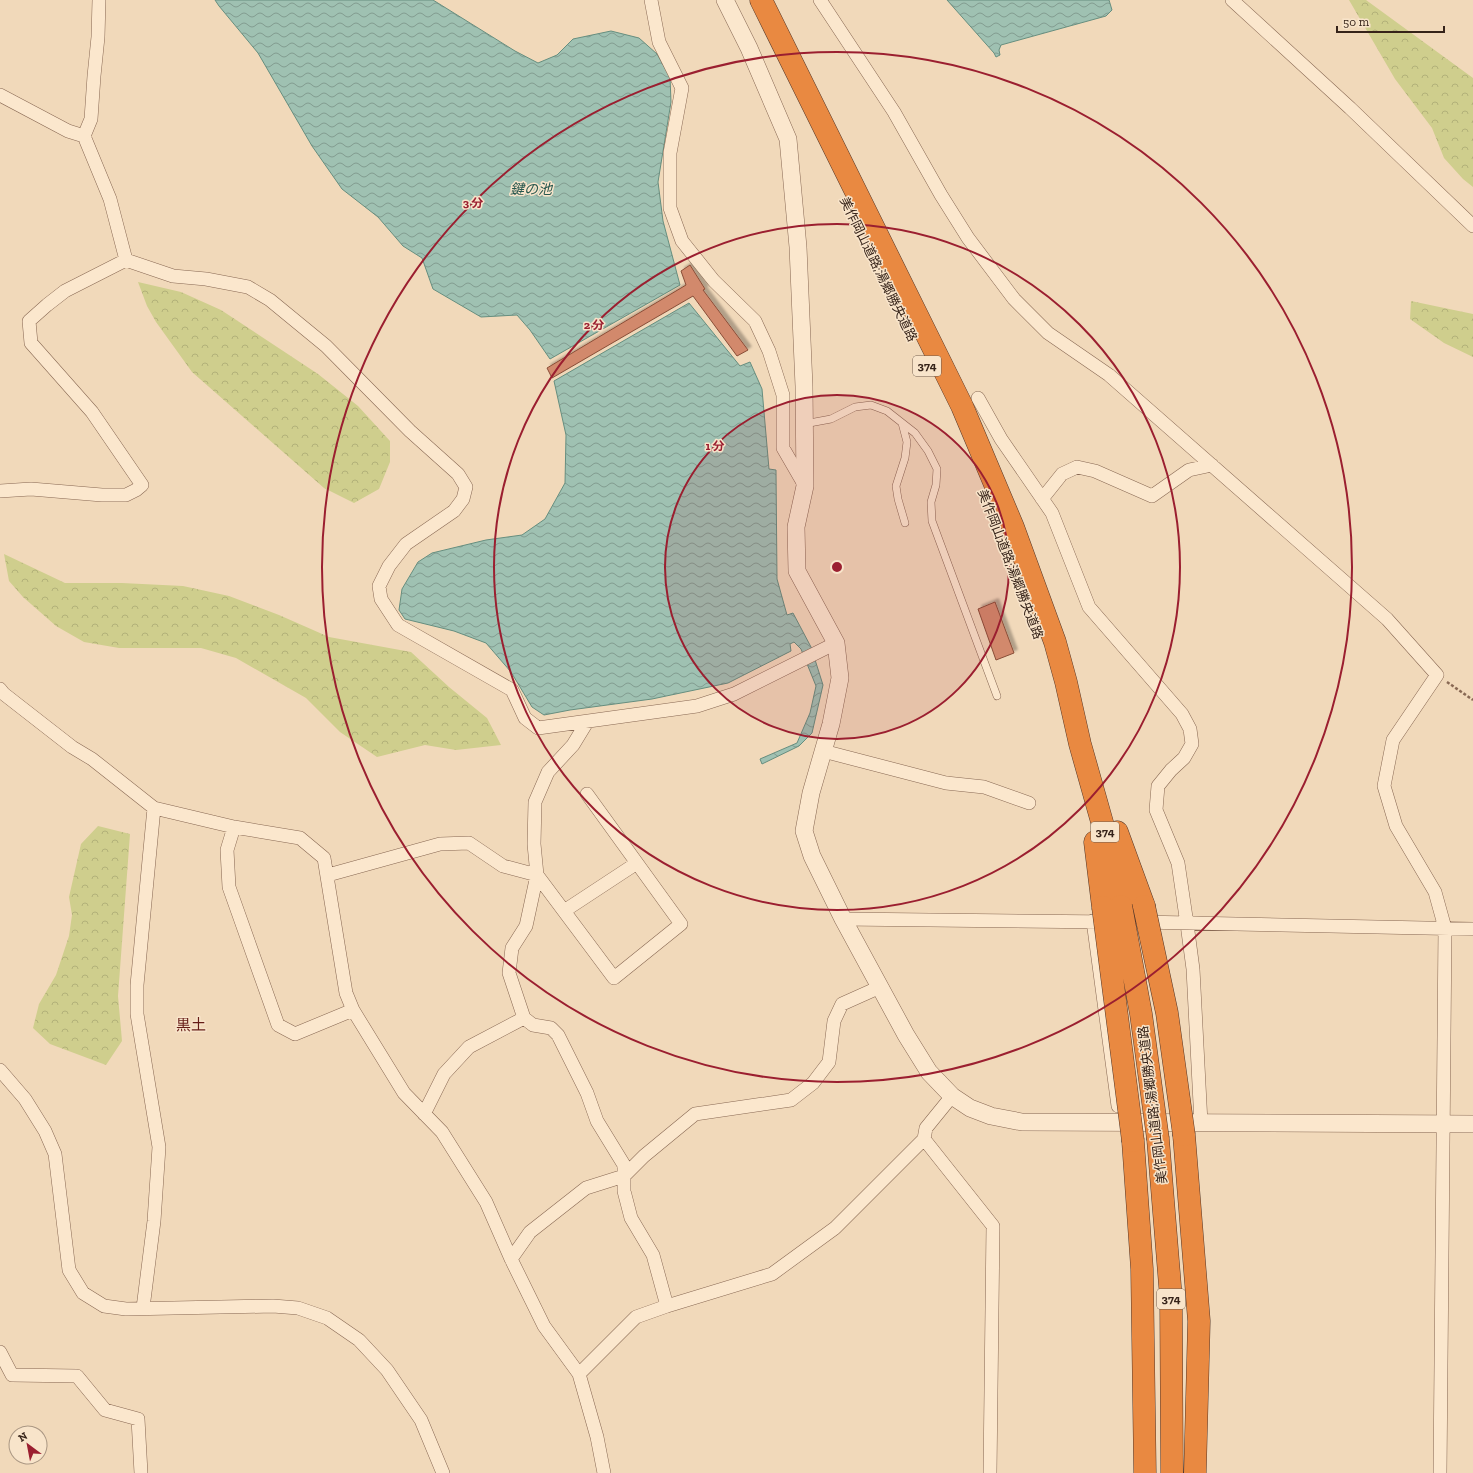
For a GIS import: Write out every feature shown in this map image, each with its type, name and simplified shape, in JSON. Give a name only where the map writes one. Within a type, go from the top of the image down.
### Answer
[{"type":"highway","name":"美作岡山道路;湯郷勝央道路","points":[[745,0],[947,409],[1000,534],[1083,752]]},
{"type":"highway","name":"美作岡山道路;湯郷勝央道路","points":[[762,0],[939,358],[985,459],[1013,526],[1055,642],[1113,862],[1106,911],[1141,1014],[1158,1139],[1171,1298],[1172,1466]]},
{"type":"highway","points":[[1083,752],[1110,816],[1144,906],[1167,1013],[1184,1135],[1200,1321],[1195,1473]]},
{"type":"highway","points":[[1106,911],[1133,1141],[1142,1269],[1145,1473]]},
{"type":"street","points":[[99,0],[98,37],[91,119],[84,136],[110,199],[126,260]]},
{"type":"street","points":[[651,0],[659,42],[682,88],[670,153],[670,208],[682,241],[714,281],[755,321],[769,351],[783,395],[783,448],[805,486]]},
{"type":"street","points":[[725,0],[750,48],[788,139],[798,246],[804,424],[805,486],[796,527],[797,571],[836,643],[840,678],[831,724],[811,793],[804,831],[812,856],[843,919],[906,1035],[929,1072],[952,1096],[970,1108],[992,1116],[1022,1122],[1473,1124]]},
{"type":"street","points":[[820,0],[894,112],[941,195],[968,238],[1014,299],[1048,333],[1109,375],[1387,619],[1437,675],[1393,740],[1384,786],[1396,826],[1434,892],[1445,928],[1440,1473]]},
{"type":"street","points":[[1232,0],[1350,108],[1473,226]]},
{"type":"street","points":[[0,95],[68,131],[84,136]]},
{"type":"street","points":[[0,491],[31,490],[102,495],[126,495],[142,485],[92,412],[31,343],[29,321],[65,291],[126,260],[173,276],[206,279],[248,288],[270,300],[326,346],[410,431],[458,474],[466,486],[463,499],[454,511],[406,544],[389,566],[379,586],[381,599],[398,625],[512,690],[525,718],[538,728],[697,706],[734,694],[836,643]]},
{"type":"street","points":[[978,398],[1001,439],[1052,513],[1089,606],[1182,714],[1190,730],[1192,744],[1184,758],[1171,770],[1158,786],[1156,810],[1178,863],[1187,924],[1193,969],[1202,1123]]},
{"type":"street","points":[[1042,499],[1062,474],[1077,467],[1095,471],[1152,496],[1189,470],[1212,465]]},
{"type":"street","points":[[0,689],[4,694],[72,747],[92,759],[154,808],[234,828],[300,838],[324,858],[328,875],[329,893],[346,993],[353,1010],[404,1093],[442,1132],[486,1202],[511,1259],[544,1326],[579,1374],[597,1437],[604,1473]]},
{"type":"street","points":[[587,722],[573,745],[548,772],[535,802],[534,844],[537,876],[526,926],[512,948],[509,973],[524,1018],[534,1025],[551,1028],[558,1035],[587,1093],[597,1121],[624,1165],[624,1191],[630,1218],[653,1255],[667,1306]]},
{"type":"street","points":[[823,751],[946,783],[984,787],[1029,803]]},
{"type":"street","points":[[328,875],[440,844],[469,843],[504,866],[537,876],[614,978],[681,924],[587,794]]},
{"type":"street","points":[[143,1308],[154,1221],[159,1147],[137,1014],[137,992],[154,808]]},
{"type":"street","points":[[234,828],[227,850],[229,887],[278,1025],[295,1034],[353,1010]]},
{"type":"street","points":[[564,911],[637,862]]},
{"type":"street","points":[[1106,911],[1120,1122]]},
{"type":"street","points":[[843,919],[1106,911],[1187,924],[1473,929]]},
{"type":"street","points":[[511,1259],[530,1232],[586,1188],[624,1176],[644,1156],[695,1114],[791,1100],[813,1083],[829,1062],[834,1021],[842,1004],[880,987]]},
{"type":"street","points":[[424,1114],[444,1074],[469,1047],[524,1018]]},
{"type":"street","points":[[0,1070],[25,1099],[45,1131],[55,1154],[69,1270],[83,1293],[104,1306],[126,1309],[273,1306],[298,1308],[326,1318],[359,1340],[387,1370],[421,1420],[443,1473]]},
{"type":"street","points":[[579,1374],[636,1317],[772,1274],[836,1228],[924,1139],[926,1128],[952,1096]]},
{"type":"street","points":[[924,1139],[993,1226],[990,1473]]},
{"type":"street","points":[[0,1352],[12,1375],[77,1376],[105,1410],[138,1419],[141,1473]]},
{"type":"lane","points":[[804,424],[831,419],[855,406],[871,405],[887,411],[915,433],[928,451],[937,469],[936,485],[931,502],[932,521],[998,696]]},
{"type":"lane","points":[[902,423],[907,442],[905,458],[896,486],[905,523]]},
{"type":"path","points":[[1437,675],[1473,700]]},
{"type":"green space","points":[[1349,0],[1366,0],[1473,78],[1473,187],[1463,179],[1444,158],[1432,128],[1395,79]]},
{"type":"green space","points":[[138,282],[181,292],[221,310],[318,374],[358,406],[390,441],[390,462],[379,489],[354,503],[324,488],[192,372],[156,322],[147,306]]},
{"type":"green space","points":[[1411,301],[1473,314],[1473,357],[1444,343],[1410,319]]},
{"type":"green space","points":[[4,554],[65,583],[122,583],[183,586],[229,596],[279,615],[329,637],[411,652],[449,687],[487,718],[501,745],[456,750],[425,745],[377,757],[340,732],[306,698],[236,658],[201,648],[119,648],[84,642],[56,626],[23,597],[9,581]]},
{"type":"green space","points":[[98,826],[130,834],[118,996],[122,1041],[106,1065],[50,1044],[33,1028],[39,1004],[56,975],[69,936],[72,915],[69,897],[81,844]]},
{"type":"water","name":"鍵の池","points":[[215,0],[433,0],[515,51],[538,63],[557,55],[573,39],[611,31],[639,38],[657,54],[670,77],[671,102],[658,182],[663,221],[680,285],[550,359],[530,330],[517,315],[481,317],[433,289],[422,258],[403,246],[378,217],[342,189],[312,146],[258,53]]},
{"type":"water","points":[[947,0],[1109,0],[1112,10],[1106,16],[1001,45],[999,50],[1000,55],[996,57]]},
{"type":"water","points":[[689,303],[740,366],[750,362],[762,389],[769,469],[776,470],[777,579],[787,615],[793,613],[811,647],[823,685],[812,733],[799,746],[762,764],[760,759],[797,743],[810,713],[816,686],[801,649],[794,642],[790,644],[791,651],[728,683],[652,699],[544,715],[532,707],[511,672],[486,643],[454,631],[405,619],[399,610],[402,589],[418,562],[432,553],[486,540],[522,535],[545,519],[565,483],[566,435],[554,381]]},
{"type":"building","points":[[690,265],[705,289],[703,290],[748,350],[737,356],[693,296],[552,378],[547,368],[686,285],[681,271]]},
{"type":"building","points":[[995,602],[1014,653],[996,660],[978,609]]},
{"type":"district","name":"黒土","points":[[191,1025]]}]
